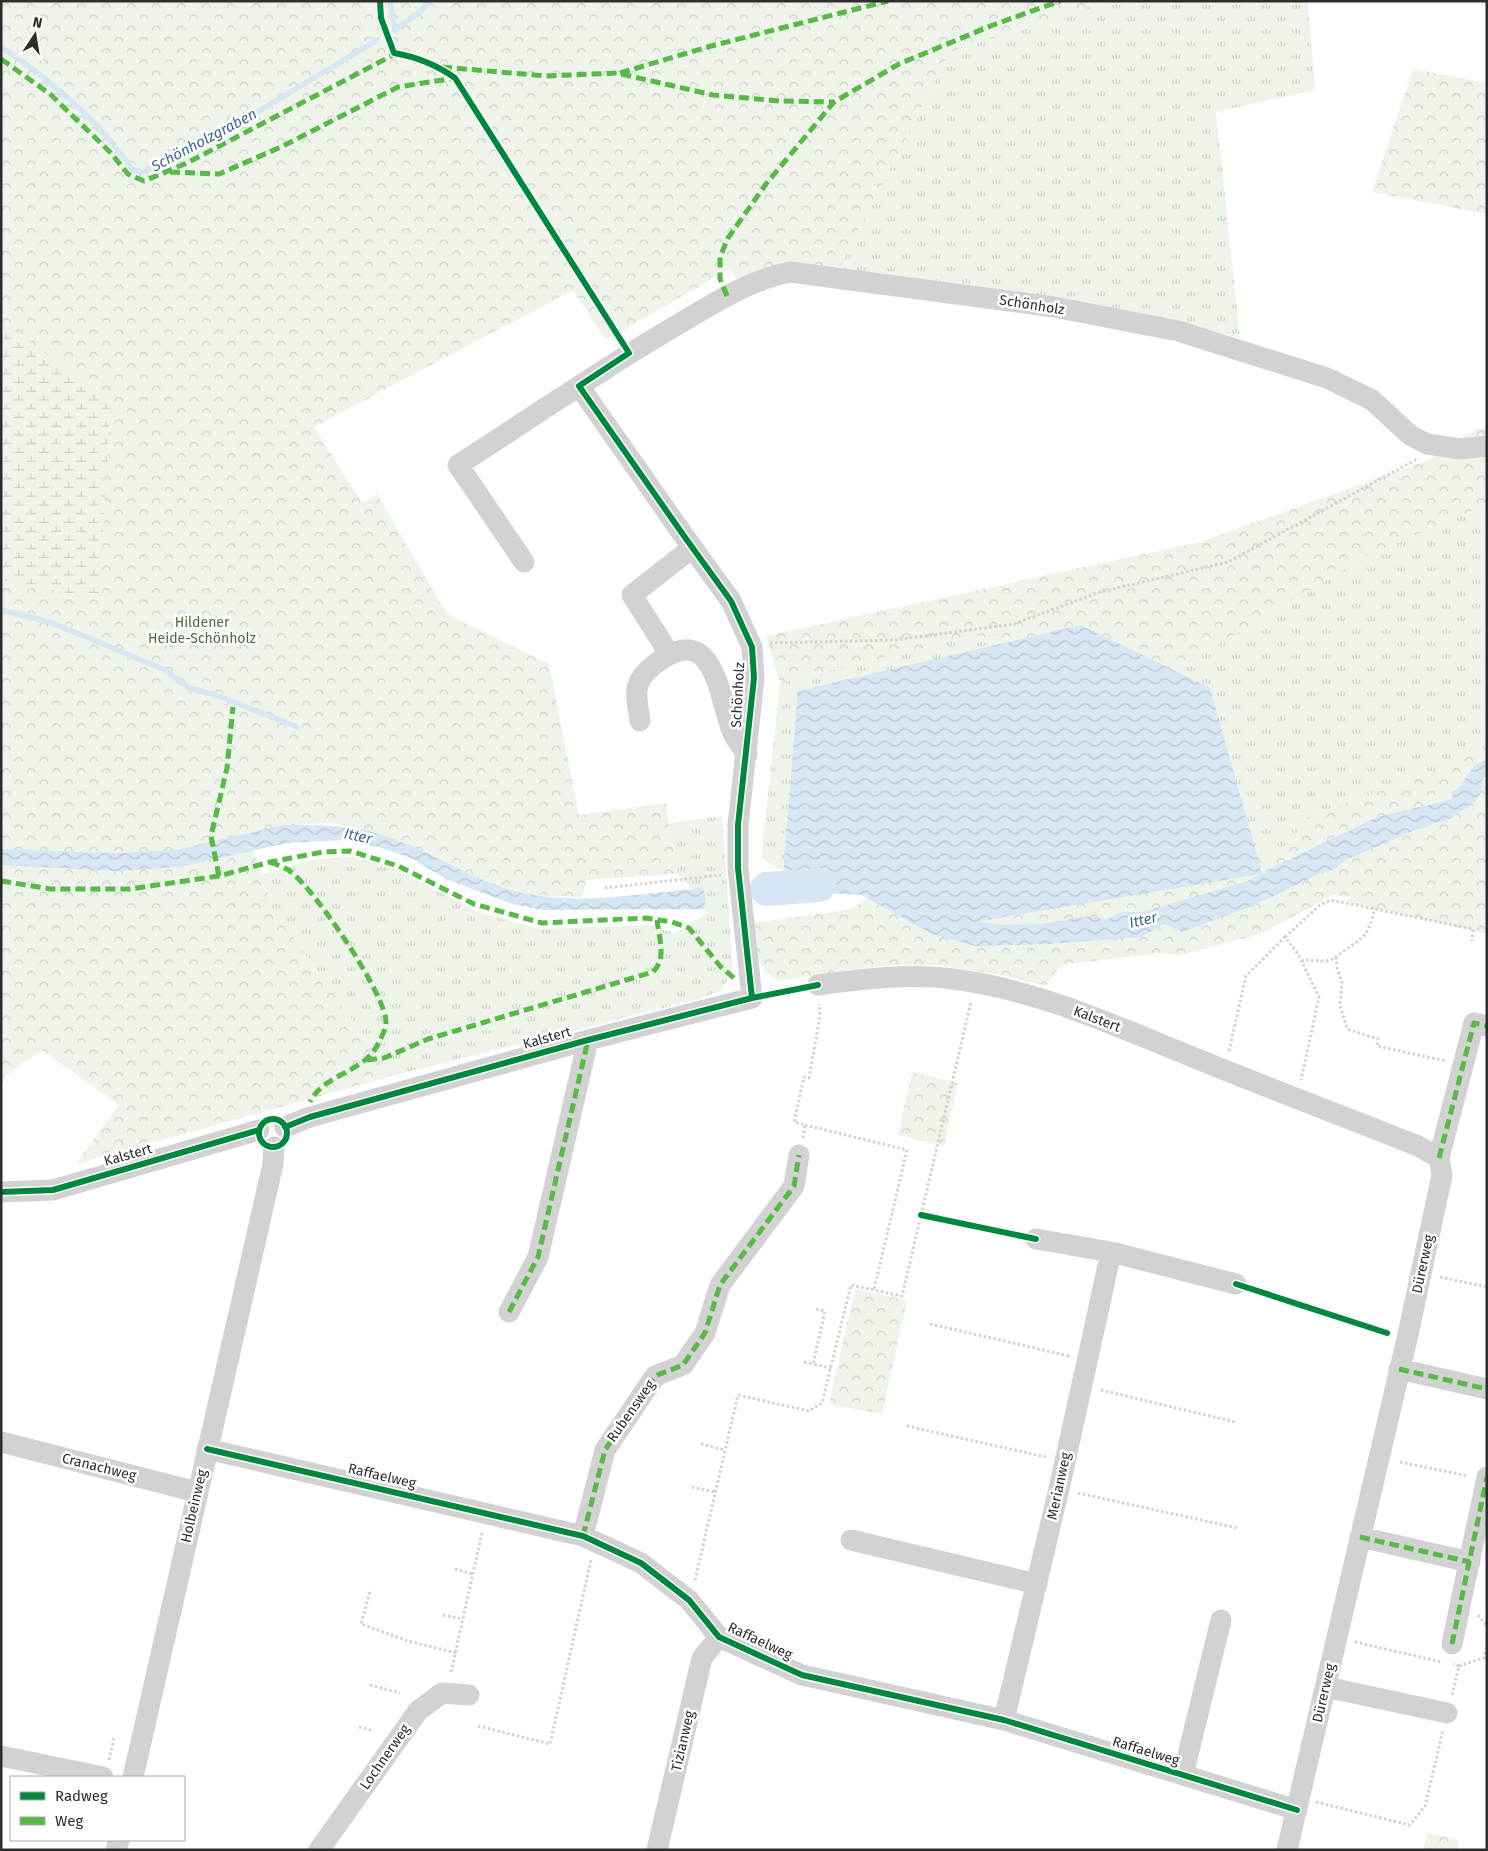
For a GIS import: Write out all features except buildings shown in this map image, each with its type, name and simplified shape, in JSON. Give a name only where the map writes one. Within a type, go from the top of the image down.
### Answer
[{"type":"street","name":"Schönholz","points":[[524,562],[458,466],[630,353],[727,296],[768,276],[790,272],[1054,307],[1178,331],[1327,378],[1372,400],[1410,435],[1433,445],[1461,449],[1487,446]]},
{"type":"street","name":"Schönholz","points":[[579,386],[692,548],[732,601],[752,646],[754,678],[738,825],[738,868],[752,998]]},
{"type":"street","points":[[670,655],[632,595],[692,548]]},
{"type":"street","points":[[640,721],[635,690],[637,682],[656,664],[670,655],[688,650],[704,656],[711,663],[733,733],[747,754]]},
{"type":"street","name":"Kalstert","points":[[818,992],[870,978],[904,977],[952,979],[974,989],[1019,992],[1082,1012],[1418,1146],[1439,1158]]},
{"type":"street","name":"Kalstert","points":[[1,1192],[54,1190],[259,1130],[264,1123],[271,1119],[279,1121],[285,1127],[310,1117],[588,1040],[752,998]]},
{"type":"street","points":[[1439,1158],[1474,1023],[1487,1026]]},
{"type":"street","name":"Kalstert","points":[[508,1312],[538,1256],[588,1040]]},
{"type":"street","points":[[259,1130],[260,1138],[265,1145],[274,1147],[282,1144],[286,1136],[285,1127]]},
{"type":"street","name":"Holbeinweg","points":[[133,1776],[207,1448],[274,1164],[274,1147]]},
{"type":"street","name":"Rubensweg","points":[[583,1536],[605,1450],[655,1376],[683,1365],[705,1333],[720,1286],[794,1186],[799,1155]]},
{"type":"street","name":"Dürerweg","points":[[1287,1850],[1305,1806],[1326,1687],[1442,1174],[1439,1158]]},
{"type":"street","points":[[1036,1239],[1111,1252],[1236,1284]]},
{"type":"street","name":"Merianweg","points":[[1004,1720],[1037,1584],[1111,1252]]},
{"type":"street","points":[[1399,1369],[1487,1389]]},
{"type":"street","name":"Cranachweg","points":[[1,1442],[197,1492]]},
{"type":"street","name":"Raffaelweg","points":[[207,1448],[583,1536],[641,1563],[689,1600],[719,1637],[802,1675],[1004,1720],[1183,1775],[1305,1806]]},
{"type":"street","points":[[1452,1644],[1486,1478]]},
{"type":"street","points":[[1360,1537],[1470,1562]]},
{"type":"street","points":[[851,1540],[1037,1584]]},
{"type":"street","points":[[1183,1775],[1221,1620]]},
{"type":"street","name":"Tizianweg","points":[[657,1850],[702,1658],[719,1637]]},
{"type":"street","points":[[1326,1687],[1447,1713]]},
{"type":"street","name":"Lochnerweg","points":[[319,1850],[418,1710],[442,1693],[469,1695]]},
{"type":"street","points":[[1,1756],[106,1770]]},
{"type":"path","points":[[769,643],[895,640],[1014,624],[1100,592],[1228,562],[1415,460],[1433,445]]},
{"type":"path","points":[[605,888],[731,874]]},
{"type":"path","points":[[1228,1057],[1246,976],[1320,905],[1331,900],[1473,929],[1472,941]]},
{"type":"path","points":[[1301,961],[1310,958],[1324,961],[1336,957],[1363,939],[1369,931],[1375,908]]},
{"type":"path","points":[[1285,937],[1298,954],[1318,996],[1300,1086]]},
{"type":"path","points":[[1336,957],[1342,983],[1340,1005],[1347,1029],[1378,1039],[1377,1046],[1464,1065]]},
{"type":"path","points":[[694,1584],[738,1395],[809,1411],[822,1403],[851,1285],[902,1296],[974,989]]},
{"type":"path","points":[[794,1122],[804,1077],[809,1078],[820,1016],[818,992]]},
{"type":"path","points":[[805,1125],[908,1150],[874,1290]]},
{"type":"path","points":[[920,1215],[930,1217]]},
{"type":"path","points":[[1430,1275],[1487,1287]]},
{"type":"path","points":[[813,1364],[825,1311],[816,1309]]},
{"type":"path","points":[[930,1324],[1074,1357]]},
{"type":"path","points":[[804,1362],[831,1368]]},
{"type":"path","points":[[1101,1390],[1234,1422]]},
{"type":"path","points":[[702,1444],[725,1450]]},
{"type":"path","points":[[1400,1462],[1486,1478]]},
{"type":"path","points":[[692,1487],[715,1492]]},
{"type":"path","points":[[451,1672],[483,1527]]},
{"type":"path","points":[[478,1726],[550,1744],[591,1557]]},
{"type":"path","points":[[455,1570],[473,1574]]},
{"type":"path","points":[[370,1592],[361,1624],[408,1641],[456,1654]]},
{"type":"path","points":[[443,1615],[463,1619]]},
{"type":"path","points":[[1352,1642],[1459,1666],[1484,1658],[1487,1643]]},
{"type":"path","points":[[1305,1806],[1410,1825],[1424,1806],[1459,1666]]},
{"type":"path","points":[[370,1685],[400,1693]]},
{"type":"path","points":[[359,1727],[374,1731]]},
{"type":"path","points":[[106,1770],[114,1738]]},
{"type":"green space","name":"Hildener Heide-Schönholz","points":[[1,1],[1108,1],[950,52],[838,270],[741,282],[729,269],[606,340],[573,290],[314,427],[362,503],[377,494],[447,614],[549,664],[579,815],[666,803],[677,874],[586,880],[582,897],[560,897],[507,889],[384,836],[344,825],[308,824],[246,833],[262,874],[271,906],[392,1076],[76,1164],[119,1105],[42,1050],[6,1075],[1,1089]]},
{"type":"green space","points":[[1108,1],[1308,1],[1315,90],[1216,112],[1240,338],[1179,322],[838,270],[950,52]]},
{"type":"green space","points":[[1413,69],[1487,83],[1487,214],[1372,192]]},
{"type":"green space","points":[[1,321],[111,401],[99,599],[1,580]]},
{"type":"green space","points":[[1487,425],[1487,505],[1370,554],[1205,652],[1105,696],[1066,642],[972,636],[780,683],[766,636],[1200,542],[1434,458],[1457,439]]},
{"type":"green space","points":[[1487,505],[1487,744],[1450,766],[1311,816],[1281,852],[973,826],[784,881],[782,870],[761,858],[780,683],[972,636],[1205,652],[1370,554]]},
{"type":"green space","points":[[1487,744],[1487,934],[1348,902],[1349,897],[1334,895],[1260,934],[1181,955],[1159,953],[1061,965],[1046,986],[966,969],[925,965],[871,967],[778,981],[764,968],[757,956],[754,923],[852,909],[973,826],[1281,852],[1310,816],[1450,766]]},
{"type":"green space","points":[[722,816],[733,969],[721,991],[695,1000],[392,1076],[271,906],[262,874],[315,859],[354,857],[396,869],[479,912],[540,929],[650,925],[675,933],[707,913],[704,909],[706,899],[703,886],[693,889],[677,874],[669,823]]},
{"type":"green space","points":[[912,1072],[958,1083],[944,1146],[898,1135]]},
{"type":"green space","points":[[855,1289],[907,1300],[882,1414],[829,1404]]},
{"type":"green space","points":[[1427,1833],[1459,1840],[1457,1850],[1423,1850]]},
{"type":"water","points":[[1081,625],[1210,688],[1262,873],[1377,817],[1450,800],[1474,766],[1487,759],[1487,776],[1483,778],[1481,792],[1475,802],[1445,822],[1436,823],[1410,832],[1346,860],[1333,870],[1319,874],[1252,906],[1182,932],[1164,924],[1141,937],[1049,944],[975,946],[932,934],[861,895],[808,892],[783,893],[776,897],[773,883],[784,881],[784,859],[798,691]],"holes":[[[1260,874],[1248,881],[1142,912],[1121,912],[1108,919],[1089,916],[1042,924],[1007,925],[975,922]]]},
{"type":"water","points":[[282,825],[332,826],[370,831],[401,841],[469,874],[523,893],[565,898],[586,898],[629,896],[693,889],[703,886],[706,899],[704,909],[543,910],[512,904],[446,879],[413,859],[379,847],[344,840],[287,843],[179,867],[114,871],[1,865],[1,849],[116,853],[177,850]]},
{"type":"waterway","name":"Schönholzgraben","points":[[390,1],[395,30],[423,9],[428,1]]},
{"type":"waterway","name":"Schönholzgraben","points":[[1,47],[38,73],[73,102],[105,135],[133,170],[143,172],[241,122],[377,40]]},
{"type":"waterway","points":[[1,610],[50,622],[165,670],[189,688],[216,695],[297,727]]},
{"type":"waterway","name":"Itter","points":[[767,889],[819,885]]},
{"type":"marked path","points":[[620,73],[711,46],[888,1]]},
{"type":"marked path","points":[[727,296],[720,279],[720,257],[728,238],[766,184],[834,102],[899,64],[993,25],[1060,1]]},
{"type":"marked path","points":[[1,59],[50,94],[110,152],[128,174],[144,181],[187,163],[397,53]]},
{"type":"marked path","points":[[442,67],[546,76],[617,73],[713,95],[779,101],[834,102]]},
{"type":"marked path","points":[[170,172],[219,174],[281,147],[398,87],[455,78]]},
{"type":"marked path","points":[[219,876],[211,836],[227,768],[233,707]]},
{"type":"marked path","points":[[1,881],[51,889],[130,889],[219,876],[270,862],[323,852],[350,851],[398,866],[474,904],[542,923],[646,918],[672,922],[689,928],[720,966],[734,978]]},
{"type":"marked path","points":[[270,862],[284,867],[302,882],[348,943],[375,990],[383,1009],[386,1023],[382,1036],[372,1054],[354,1068],[324,1085],[310,1102]]},
{"type":"marked path","points":[[367,1060],[384,1058],[428,1039],[653,972],[660,960],[661,954],[657,920]]},
{"type":"marked path","points":[[1439,1158],[1474,1023],[1487,1026]]},
{"type":"marked path","points":[[509,1312],[538,1257],[588,1040]]},
{"type":"marked path","points":[[583,1536],[605,1450],[655,1376],[683,1365],[705,1333],[720,1285],[794,1186],[799,1155]]},
{"type":"marked path","points":[[1399,1369],[1487,1389]]},
{"type":"marked path","points":[[1452,1644],[1487,1477]]},
{"type":"marked path","points":[[1360,1537],[1470,1562]]},
{"type":"cycle path","points":[[380,1],[381,18],[394,53],[426,62],[455,78],[629,353],[579,386],[731,601],[752,647],[754,678],[738,825],[738,868],[752,998]]},
{"type":"cycle path","points":[[285,1127],[310,1117],[588,1040],[752,998],[818,985]]},
{"type":"cycle path","points":[[273,1119],[283,1123],[287,1133],[283,1143],[273,1147],[263,1143],[259,1133],[263,1123],[273,1119]]},
{"type":"cycle path","points":[[1,1192],[53,1190],[259,1130]]},
{"type":"cycle path","points":[[921,1215],[1036,1239]]},
{"type":"cycle path","points":[[1236,1284],[1387,1333]]},
{"type":"cycle path","points":[[207,1449],[583,1536],[641,1563],[689,1600],[719,1637],[802,1675],[1004,1720],[1297,1810]]}]
